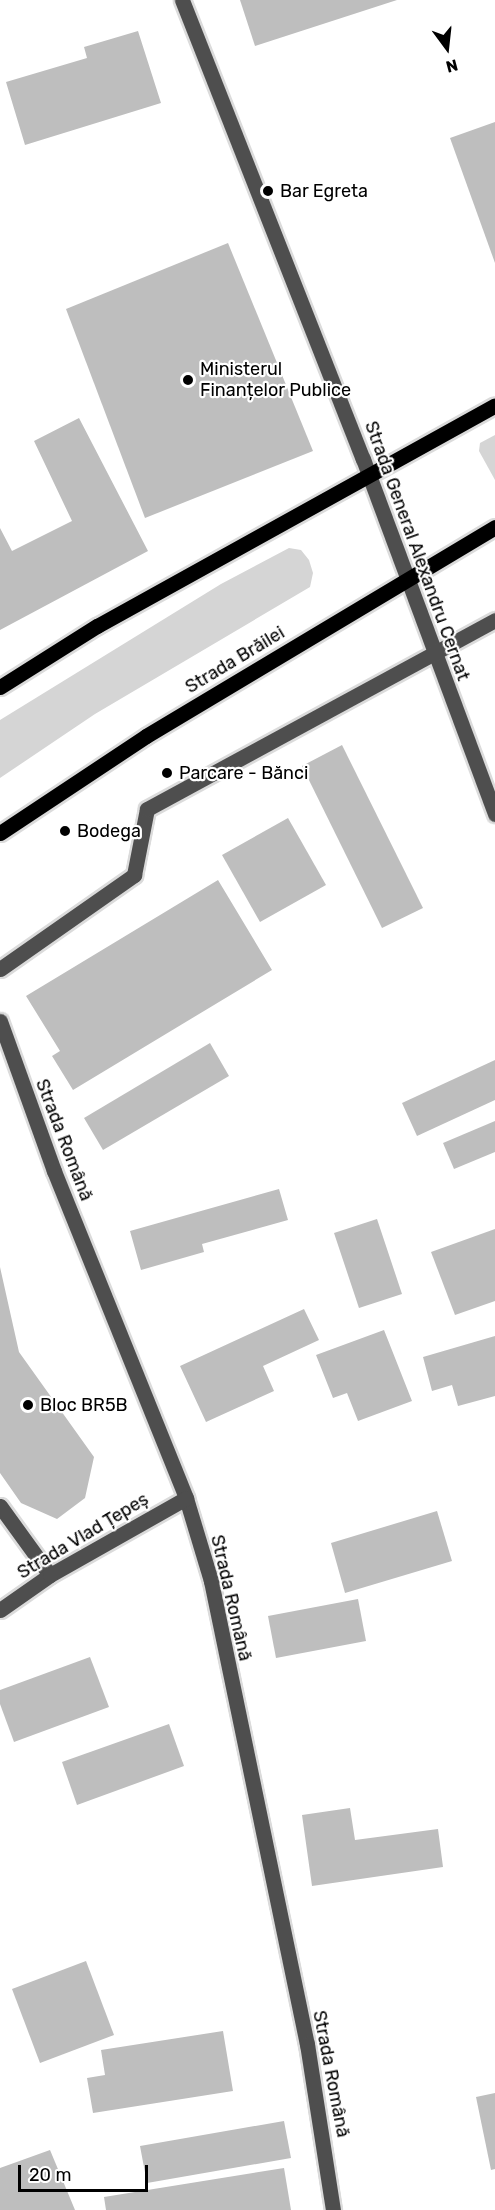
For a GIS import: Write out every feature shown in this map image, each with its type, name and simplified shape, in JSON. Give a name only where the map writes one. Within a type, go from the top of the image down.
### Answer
[{"type":"main road","points":[[0,687],[97,627],[495,405]]},
{"type":"main road","name":"Strada Brăilei","points":[[0,833],[146,736],[495,527]]},
{"type":"street","name":"Strada General Alexandru Cernat","points":[[182,0],[369,474],[495,814]]},
{"type":"street","points":[[0,969],[134,875],[147,809],[495,620]]},
{"type":"street","name":"Strada Română","points":[[0,1021],[54,1171],[186,1498],[211,1581],[307,2044],[333,2210]]},
{"type":"street","name":"Strada Vlad Țepeș","points":[[0,1610],[50,1575],[186,1498]]},
{"type":"street","points":[[0,1506],[50,1575]]},
{"type":"shaded area","points":[[495,435],[495,480],[479,451],[480,443]]},
{"type":"shaded area","points":[[289,548],[301,550],[309,560],[313,573],[310,587],[95,714],[0,778],[0,720],[221,584]]},
{"type":"building","points":[[240,0],[397,0],[255,46]]},
{"type":"building","points":[[138,31],[161,103],[25,145],[6,82],[87,58],[84,47]]},
{"type":"building","points":[[495,122],[495,263],[450,138]]},
{"type":"building","name":"Ministerul Finanțelor Publice","points":[[228,243],[313,451],[145,518],[66,309]]},
{"type":"building","points":[[79,418],[148,551],[0,630],[0,528],[12,551],[72,521],[34,441]]},
{"type":"building","points":[[342,745],[423,908],[382,928],[302,766]]},
{"type":"building","points":[[288,818],[326,885],[260,922],[222,855]]},
{"type":"building","points":[[218,880],[272,970],[73,1090],[52,1056],[60,1051],[26,996]]},
{"type":"building","points":[[210,1043],[229,1076],[103,1150],[84,1118]]},
{"type":"building","points":[[495,1060],[495,1100],[417,1136],[402,1103]]},
{"type":"building","points":[[495,1121],[495,1152],[454,1169],[443,1143]]},
{"type":"building","points":[[279,1189],[288,1220],[202,1244],[204,1252],[141,1270],[130,1231]]},
{"type":"building","points":[[377,1219],[402,1294],[359,1308],[334,1233]]},
{"type":"building","points":[[495,1229],[495,1301],[455,1315],[431,1252]]},
{"type":"building","name":"Bloc BR5B","points":[[0,1267],[19,1352],[94,1457],[85,1498],[57,1519],[21,1503],[0,1473]]},
{"type":"building","points":[[304,1309],[319,1340],[263,1366],[274,1391],[206,1422],[180,1366]]},
{"type":"building","points":[[384,1330],[412,1401],[358,1421],[347,1393],[333,1398],[316,1355]]},
{"type":"building","points":[[495,1336],[495,1396],[458,1406],[452,1385],[432,1391],[423,1357]]},
{"type":"building","points":[[437,1511],[452,1561],[345,1593],[331,1543]]},
{"type":"building","points":[[358,1599],[366,1641],[276,1658],[268,1616]]},
{"type":"building","points":[[90,1657],[109,1707],[14,1742],[0,1704],[0,1690]]},
{"type":"building","points":[[169,1724],[184,1766],[77,1805],[62,1762]]},
{"type":"building","points":[[350,1808],[355,1840],[438,1829],[443,1867],[312,1886],[302,1815]]},
{"type":"building","points":[[86,1961],[114,2035],[40,2063],[12,1989]]},
{"type":"building","points":[[223,2031],[233,2091],[93,2113],[87,2078],[105,2075],[101,2050]]},
{"type":"building","points":[[495,2093],[495,2169],[491,2170],[476,2097]]},
{"type":"building","points":[[284,2121],[291,2158],[147,2183],[140,2146]]},
{"type":"building","points":[[50,2150],[75,2210],[0,2210],[0,2168]]},
{"type":"building","points":[[284,2168],[291,2210],[106,2210],[104,2197]]},
{"type":"place","name":"Bar Egreta","points":[[268,191]]},
{"type":"place","name":"Ministerul Finanțelor Publice","points":[[188,380]]},
{"type":"place","name":"Parcare - Bănci","points":[[167,773]]},
{"type":"place","name":"Bodega","points":[[65,831]]},
{"type":"place","name":"Bloc BR5B","points":[[28,1405]]}]
